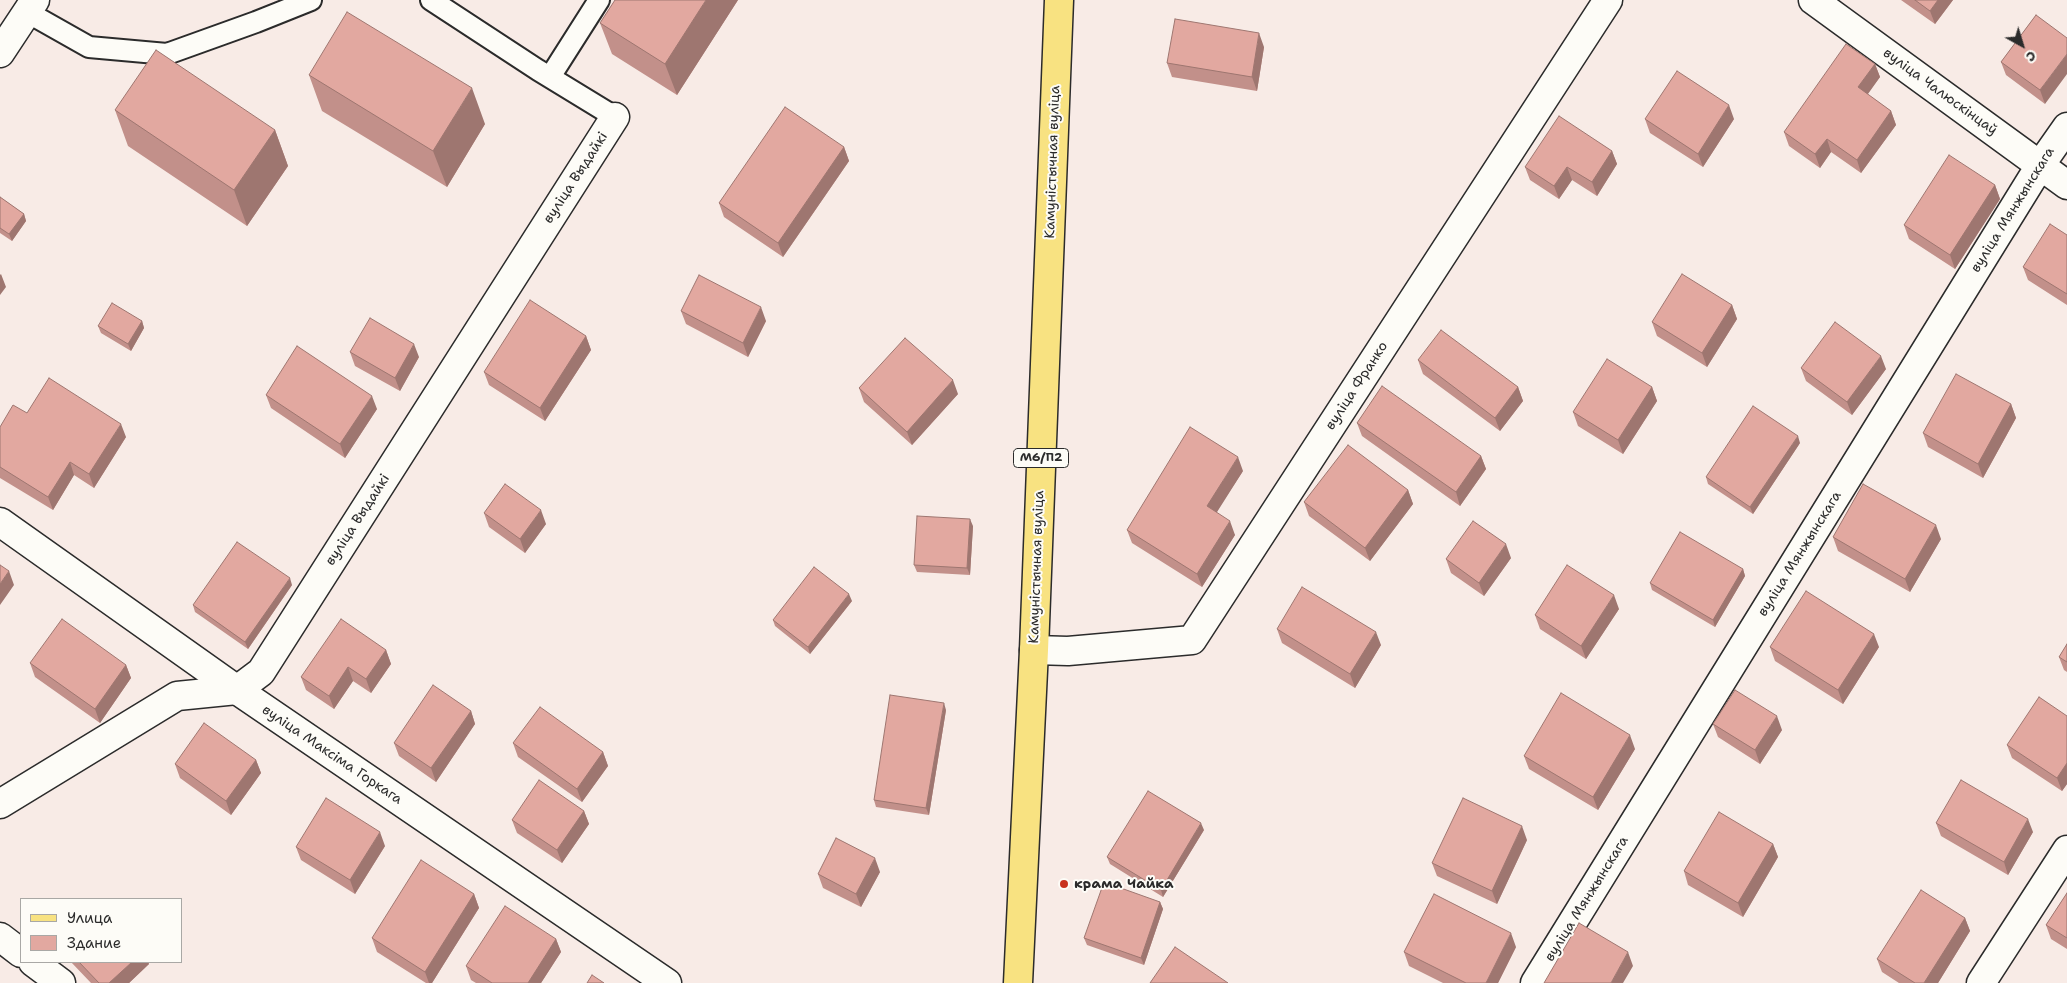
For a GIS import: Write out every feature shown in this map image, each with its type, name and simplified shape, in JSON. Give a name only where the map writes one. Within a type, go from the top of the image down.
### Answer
[{"type":"main road","name":"Камуністычная вуліца","points":[[1018,983],[1034,650],[1059,0]]},
{"type":"street","name":"вуліца Франко","points":[[1034,650],[1068,651],[1192,640],[1608,0]]},
{"type":"street","name":"вуліца Чалюскінцаў","points":[[1813,0],[2041,164],[2067,185]]},
{"type":"street","points":[[0,53],[31,6]]},
{"type":"street","name":"вуліца Выдайкі","points":[[237,690],[261,672],[615,117]]},
{"type":"street","name":"вуліца Мянжынскага","points":[[1535,983],[2041,164],[2067,127]]},
{"type":"street","name":"вуліца Максіма Горкага","points":[[0,522],[237,690],[667,983]]},
{"type":"street","points":[[0,804],[177,696],[237,690]]},
{"type":"street","points":[[1981,983],[2067,850]]},
{"type":"street","points":[[0,937],[20,952]]},
{"type":"street","points":[[34,963],[61,983]]},
{"type":"lane","points":[[31,6],[89,47],[167,54],[311,0]]},
{"type":"lane","points":[[431,0],[615,117]]},
{"type":"lane","points":[[550,77],[599,0]]},
{"type":"building","points":[[615,0],[706,0],[665,64],[600,23]]},
{"type":"building","points":[[1915,0],[1938,0],[1930,11]]},
{"type":"building","points":[[347,12],[472,88],[433,151],[309,75]]},
{"type":"building","points":[[2036,15],[2067,38],[2067,54],[2040,90],[2001,62]]},
{"type":"building","points":[[1175,19],[1259,33],[1252,77],[1167,63]]},
{"type":"building","points":[[1846,44],[1875,64],[1858,87],[1891,111],[1857,160],[1827,139],[1815,154],[1784,132]]},
{"type":"building","points":[[156,50],[275,130],[234,190],[115,110]]},
{"type":"building","points":[[1677,71],[1729,105],[1698,154],[1645,119]]},
{"type":"building","points":[[785,107],[844,147],[778,243],[719,203]]},
{"type":"building","points":[[1559,116],[1612,151],[1592,182],[1567,167],[1554,186],[1525,167]]},
{"type":"building","points":[[1949,155],[1995,185],[1950,255],[1904,225]]},
{"type":"building","points":[[0,197],[24,214],[9,234],[0,228]]},
{"type":"building","points":[[2050,224],[2067,235],[2067,294],[2023,267]]},
{"type":"building","points":[[1682,274],[1732,305],[1702,353],[1652,322]]},
{"type":"building","points":[[699,275],[761,307],[743,343],[681,311]]},
{"type":"building","points":[[530,300],[586,336],[540,408],[484,372]]},
{"type":"building","points":[[112,303],[142,321],[128,344],[98,326]]},
{"type":"building","points":[[370,318],[414,344],[395,378],[350,352]]},
{"type":"building","points":[[1835,322],[1881,356],[1847,402],[1801,368]]},
{"type":"building","points":[[1441,330],[1518,387],[1495,418],[1418,360]]},
{"type":"building","points":[[905,338],[953,380],[907,432],[859,388]]},
{"type":"building","points":[[297,346],[372,396],[340,444],[266,395]]},
{"type":"building","points":[[1607,359],[1652,387],[1618,440],[1573,412]]},
{"type":"building","points":[[1956,374],[2011,404],[1978,464],[1923,433]]},
{"type":"building","points":[[49,378],[121,424],[89,474],[70,462],[48,497],[0,467],[0,427],[13,405],[27,413]]},
{"type":"building","points":[[1382,386],[1481,456],[1456,492],[1357,423]]},
{"type":"building","points":[[1753,406],[1798,436],[1750,507],[1706,477]]},
{"type":"building","points":[[1190,427],[1238,457],[1207,506],[1230,521],[1197,574],[1127,530]]},
{"type":"building","points":[[1348,445],[1408,490],[1365,548],[1304,502]]},
{"type":"building","points":[[505,484],[541,510],[520,539],[484,513]]},
{"type":"building","points":[[1863,484],[1936,525],[1905,579],[1833,537]]},
{"type":"building","points":[[917,516],[970,519],[967,568],[914,565]]},
{"type":"building","points":[[1473,521],[1506,544],[1479,583],[1446,559]]},
{"type":"building","points":[[1680,532],[1743,569],[1713,620],[1650,583]]},
{"type":"building","points":[[237,542],[290,578],[245,642],[193,605]]},
{"type":"building","points":[[0,565],[9,571],[0,584]]},
{"type":"building","points":[[1567,565],[1614,595],[1581,646],[1535,615]]},
{"type":"building","points":[[814,567],[849,594],[808,647],[773,620]]},
{"type":"building","points":[[1302,587],[1376,632],[1350,674],[1277,629]]},
{"type":"building","points":[[1806,591],[1874,634],[1838,690],[1770,647]]},
{"type":"building","points":[[62,619],[126,665],[95,709],[30,663]]},
{"type":"building","points":[[341,619],[386,650],[366,679],[348,667],[329,696],[301,677]]},
{"type":"building","points":[[2067,644],[2067,662],[2059,657]]},
{"type":"building","points":[[433,685],[471,711],[431,768],[394,743]]},
{"type":"building","points":[[1735,690],[1777,716],[1755,750],[1713,724]]},
{"type":"building","points":[[1561,693],[1630,735],[1593,797],[1524,756]]},
{"type":"building","points":[[890,695],[944,703],[926,808],[874,800]]},
{"type":"building","points":[[2039,697],[2067,716],[2067,763],[2057,778],[2007,745]]},
{"type":"building","points":[[540,707],[603,752],[577,789],[513,743]]},
{"type":"building","points":[[204,723],[256,760],[226,801],[175,764]]},
{"type":"building","points":[[539,780],[584,811],[557,850],[512,820]]},
{"type":"building","points":[[1961,780],[2028,819],[2004,862],[1936,823]]},
{"type":"building","points":[[1148,791],[1201,823],[1161,890],[1107,857]]},
{"type":"building","points":[[326,798],[380,832],[350,880],[296,847]]},
{"type":"building","points":[[1463,798],[1522,826],[1492,891],[1432,863]]},
{"type":"building","points":[[1719,812],[1773,844],[1738,903],[1684,871]]},
{"type":"building","points":[[836,838],[875,858],[856,894],[818,874]]},
{"type":"building","points":[[421,860],[474,894],[425,972],[372,938]]},
{"type":"building","points":[[1104,882],[1160,902],[1141,958],[1084,938]]},
{"type":"building","points":[[1921,890],[1965,918],[1924,983],[1915,983],[1877,959]]},
{"type":"building","points":[[2067,893],[2067,938],[2046,925]]},
{"type":"building","points":[[1434,894],[1511,933],[1486,983],[1466,983],[1404,952]]},
{"type":"building","points":[[505,906],[556,939],[528,983],[492,983],[466,966]]},
{"type":"building","points":[[1579,923],[1628,952],[1611,983],[1544,983]]},
{"type":"building","points":[[1175,947],[1228,983],[1150,983]]},
{"type":"building","points":[[80,963],[131,963],[109,983],[99,983]]},
{"type":"building","points":[[592,975],[604,983],[587,983]]},
{"type":"place","name":"крама Чайка","points":[[1064,884]]}]
